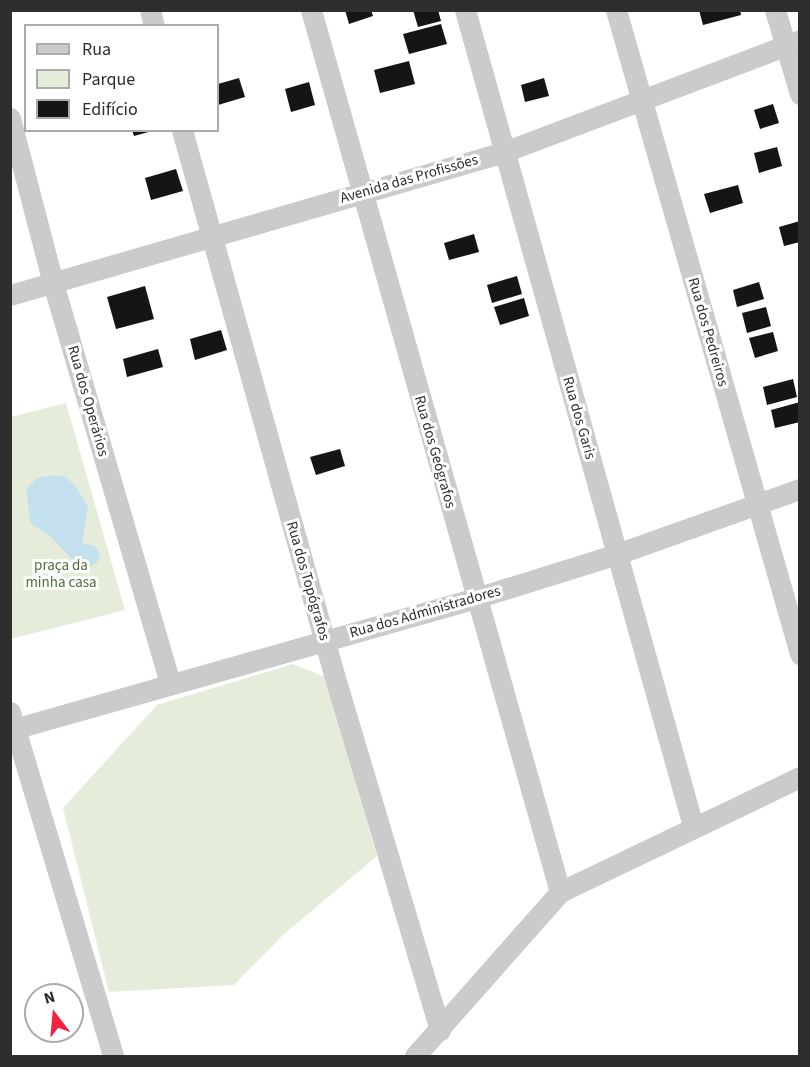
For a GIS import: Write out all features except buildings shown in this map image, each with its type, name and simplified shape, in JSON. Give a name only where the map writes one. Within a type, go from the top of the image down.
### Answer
[{"type":"street","name":"Rua dos Geógrafos","points":[[311,10],[560,892]]},
{"type":"street","name":"Rua dos Garis","points":[[465,10],[693,826]]},
{"type":"street","name":"Rua dos Pedreiros","points":[[616,10],[800,654]]},
{"type":"street","points":[[775,10],[793,42],[800,94]]},
{"type":"street","name":"Avenida das Profissões","points":[[10,295],[504,152],[642,103],[793,42]]},
{"type":"street","name":"Rua dos Operários","points":[[10,118],[54,283],[170,682]]},
{"type":"street","name":"Rua dos Topógrafos","points":[[183,132],[210,237],[325,641],[440,1030]]},
{"type":"street","name":"Rua dos Administradores","points":[[12,723],[325,641],[476,598],[617,554],[800,489]]},
{"type":"street","points":[[12,723],[112,1056]]},
{"type":"street","points":[[415,1056],[560,892],[693,826],[800,777]]},
{"type":"green space","name":"praça da minha casa","points":[[66,403],[125,610],[11,639],[11,417]]},
{"type":"green space","points":[[293,664],[325,677],[377,856],[283,935],[234,985],[109,992],[63,808],[157,705]]},
{"type":"water","points":[[52,475],[64,476],[74,484],[88,506],[82,543],[95,546],[100,554],[98,561],[90,567],[74,561],[48,534],[31,524],[26,489],[37,478]]}]
